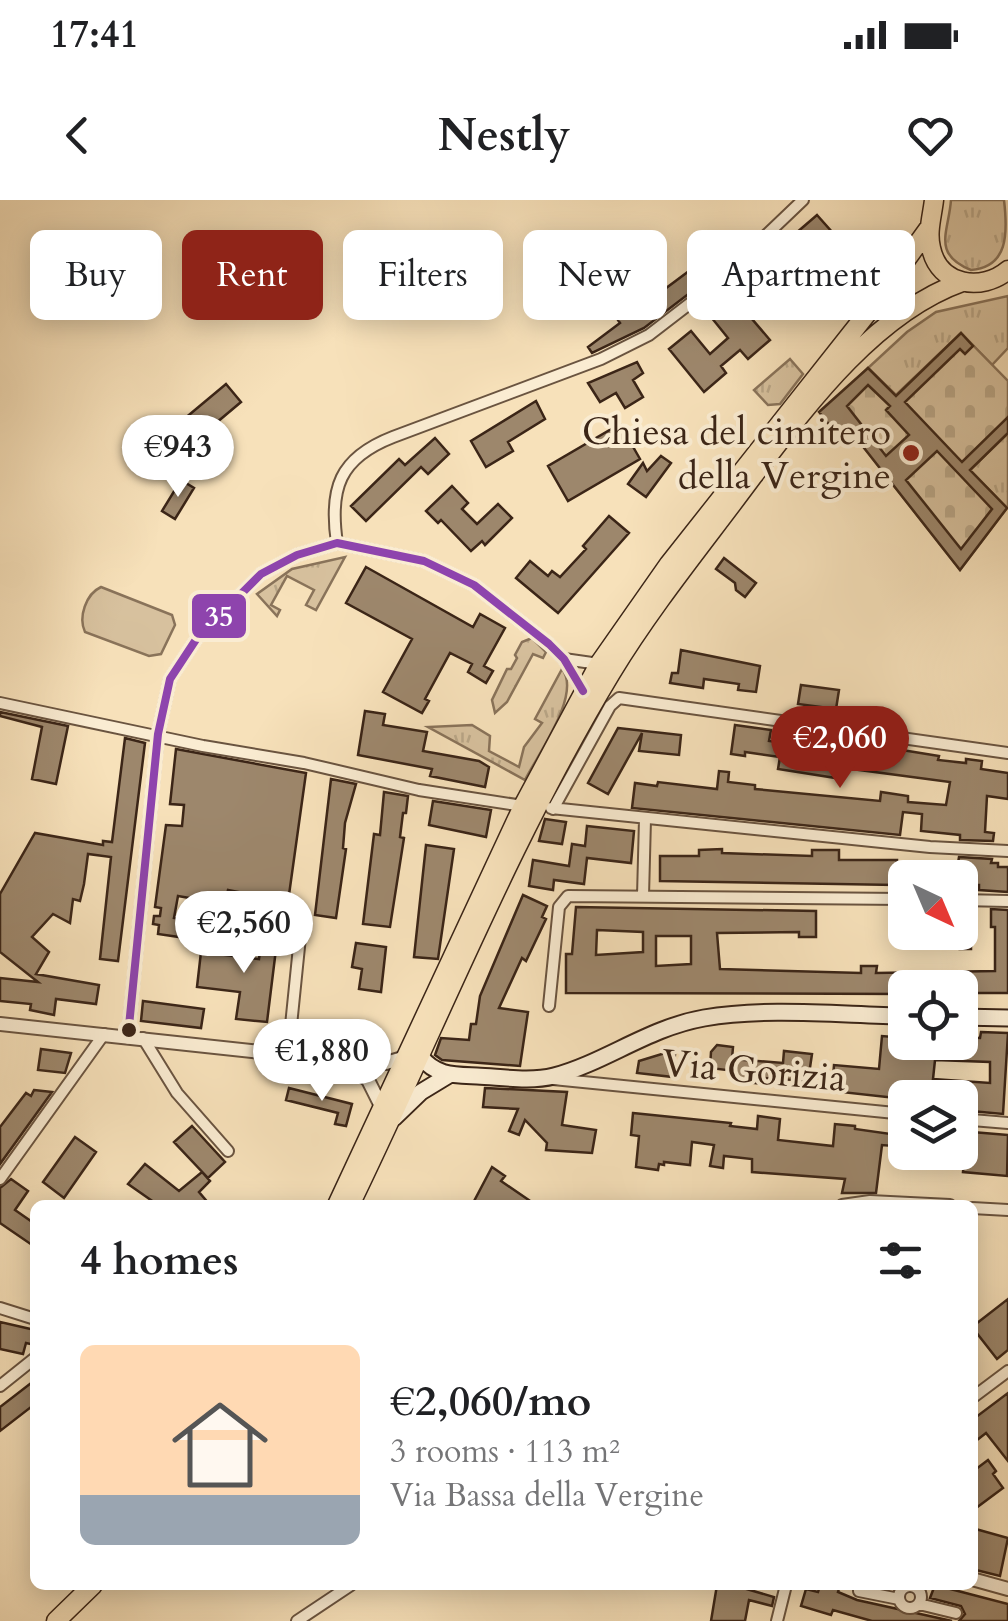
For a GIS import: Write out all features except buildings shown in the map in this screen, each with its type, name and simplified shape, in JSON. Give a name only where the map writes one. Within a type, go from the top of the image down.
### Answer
[{"type":"main road","points":[[934,200],[929,228],[936,262],[962,282]]},
{"type":"main road","points":[[538,807],[583,692],[599,664],[681,549],[869,311],[929,228]]},
{"type":"main road","points":[[352,1200],[413,1057],[538,807],[628,647],[801,415],[868,343],[930,294],[962,282],[987,283],[1006,273]]},
{"type":"main road","points":[[413,1057],[449,1075],[546,1078],[662,1028],[708,1018],[772,1014],[888,1016]]},
{"type":"main road","points":[[978,1017],[1008,1018]]},
{"type":"main road","points":[[340,1200],[386,1116],[449,1075]]},
{"type":"main road","points":[[56,1621],[88,1590]]},
{"type":"street","points":[[337,543],[335,492],[340,479],[362,454],[382,441],[602,359],[648,335],[714,285],[804,200]]},
{"type":"street","points":[[128,1036],[158,734],[170,679],[197,638],[261,574],[296,555],[337,543],[398,554],[458,576],[537,633],[564,659],[583,692]]},
{"type":"street","points":[[564,659],[599,664]]},
{"type":"street","points":[[538,807],[612,703],[620,698],[1008,753]]},
{"type":"street","points":[[0,703],[203,746],[304,762],[420,790],[645,820],[930,848],[1008,851]]},
{"type":"street","points":[[643,896],[645,820]]},
{"type":"street","points":[[549,1006],[559,906],[564,898],[573,895],[888,900]]},
{"type":"street","points":[[978,900],[1008,901]]},
{"type":"street","points":[[258,919],[292,927],[299,933],[288,1054]]},
{"type":"street","points":[[0,1024],[344,1061],[386,1064],[413,1057]]},
{"type":"street","points":[[0,1179],[104,1034]]},
{"type":"street","points":[[144,1038],[178,1093],[228,1151]]},
{"type":"street","points":[[344,1061],[368,1080],[386,1116]]},
{"type":"street","points":[[582,1065],[598,1085]]},
{"type":"street","name":"Via Gorizia","points":[[546,1078],[888,1112]]},
{"type":"street","points":[[978,1121],[1008,1124]]},
{"type":"street","points":[[978,1208],[1008,1210]]},
{"type":"street","points":[[0,1308],[30,1317]]},
{"type":"street","points":[[0,1386],[30,1362]]},
{"type":"street","points":[[978,1394],[1008,1371]]},
{"type":"street","points":[[978,1580],[1008,1588]]},
{"type":"street","points":[[297,1621],[343,1590]]},
{"type":"street","points":[[777,1621],[785,1590]]},
{"type":"street","points":[[859,1590],[899,1599],[906,1608],[919,1604],[956,1614]]},
{"type":"street","points":[[899,1599],[902,1590]]},
{"type":"street","points":[[917,1590],[921,1594],[919,1604]]},
{"type":"green space","points":[[951,200],[1004,200],[1003,247],[992,263],[971,270],[951,257],[945,241]]},
{"type":"green space","points":[[1008,296],[1008,348],[992,365],[961,333],[896,396],[868,368],[936,312]]},
{"type":"green space","points":[[961,333],[1008,381],[1008,433],[970,470],[1007,508],[960,570],[830,404],[868,368],[896,395]]},
{"type":"green space","points":[[790,359],[803,374],[780,404],[768,405],[754,390]]},
{"type":"green space","points":[[1008,433],[1008,507],[1007,508],[970,470]]},
{"type":"green space","points":[[345,557],[316,610],[306,605],[314,590],[287,576],[271,605],[280,610],[277,616],[257,594],[292,569]]},
{"type":"green space","points":[[101,587],[172,615],[175,625],[161,654],[149,656],[85,632],[85,606]]},
{"type":"green space","points":[[532,638],[546,652],[543,658],[533,654],[507,702],[495,713],[492,700],[507,669],[511,669],[522,642]]},
{"type":"green space","points":[[562,669],[567,680],[563,708],[525,780],[428,727],[472,725],[490,736],[489,751],[519,767],[524,747],[542,723],[535,719]]},
{"type":"transit line","name":"35","points":[[128,1036],[158,734],[170,679],[197,638],[261,574],[297,555],[337,543],[424,561],[474,585],[549,644],[564,659],[583,691]]},
{"type":"place","name":"Chiesa del cimitero della Vergine","points":[[911,453]]}]
